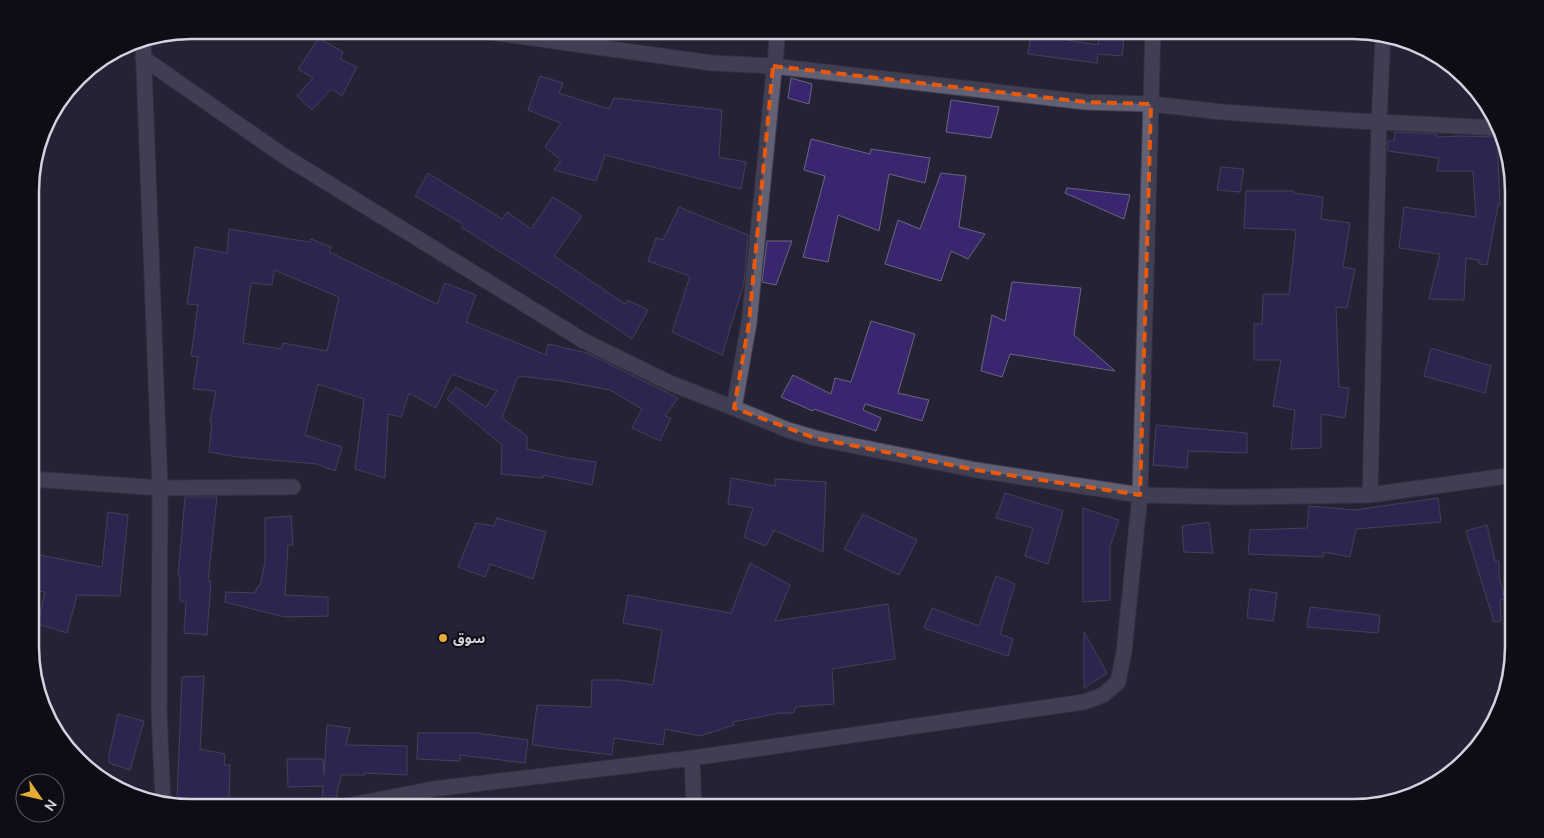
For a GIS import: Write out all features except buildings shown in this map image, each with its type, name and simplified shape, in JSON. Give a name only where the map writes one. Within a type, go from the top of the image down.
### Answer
[{"type":"street","points":[[541,39],[712,62],[773,66],[1085,102],[1150,104],[1222,112],[1492,128]]},
{"type":"street","points":[[734,408],[749,323],[777,39]]},
{"type":"street","points":[[382,799],[434,789],[692,758],[1084,702],[1103,695],[1118,682],[1124,652],[1140,495],[1153,39]]},
{"type":"street","points":[[1370,495],[1379,122],[1383,42]]},
{"type":"street","points":[[143,47],[160,488],[159,711],[163,796]]},
{"type":"street","points":[[143,58],[284,156],[584,341],[670,384],[774,425],[815,438],[976,470],[1140,495],[1228,497],[1370,495],[1505,476]]},
{"type":"street","points":[[39,480],[160,488],[293,486]]},
{"type":"street","points":[[692,758],[694,799]]},
{"type":"highlighted area","points":[[773,66],[1085,102],[1151,104],[1140,495],[976,470],[815,438],[734,408],[749,323]]},
{"type":"place","name":"سوق","points":[[443,638]]}]
